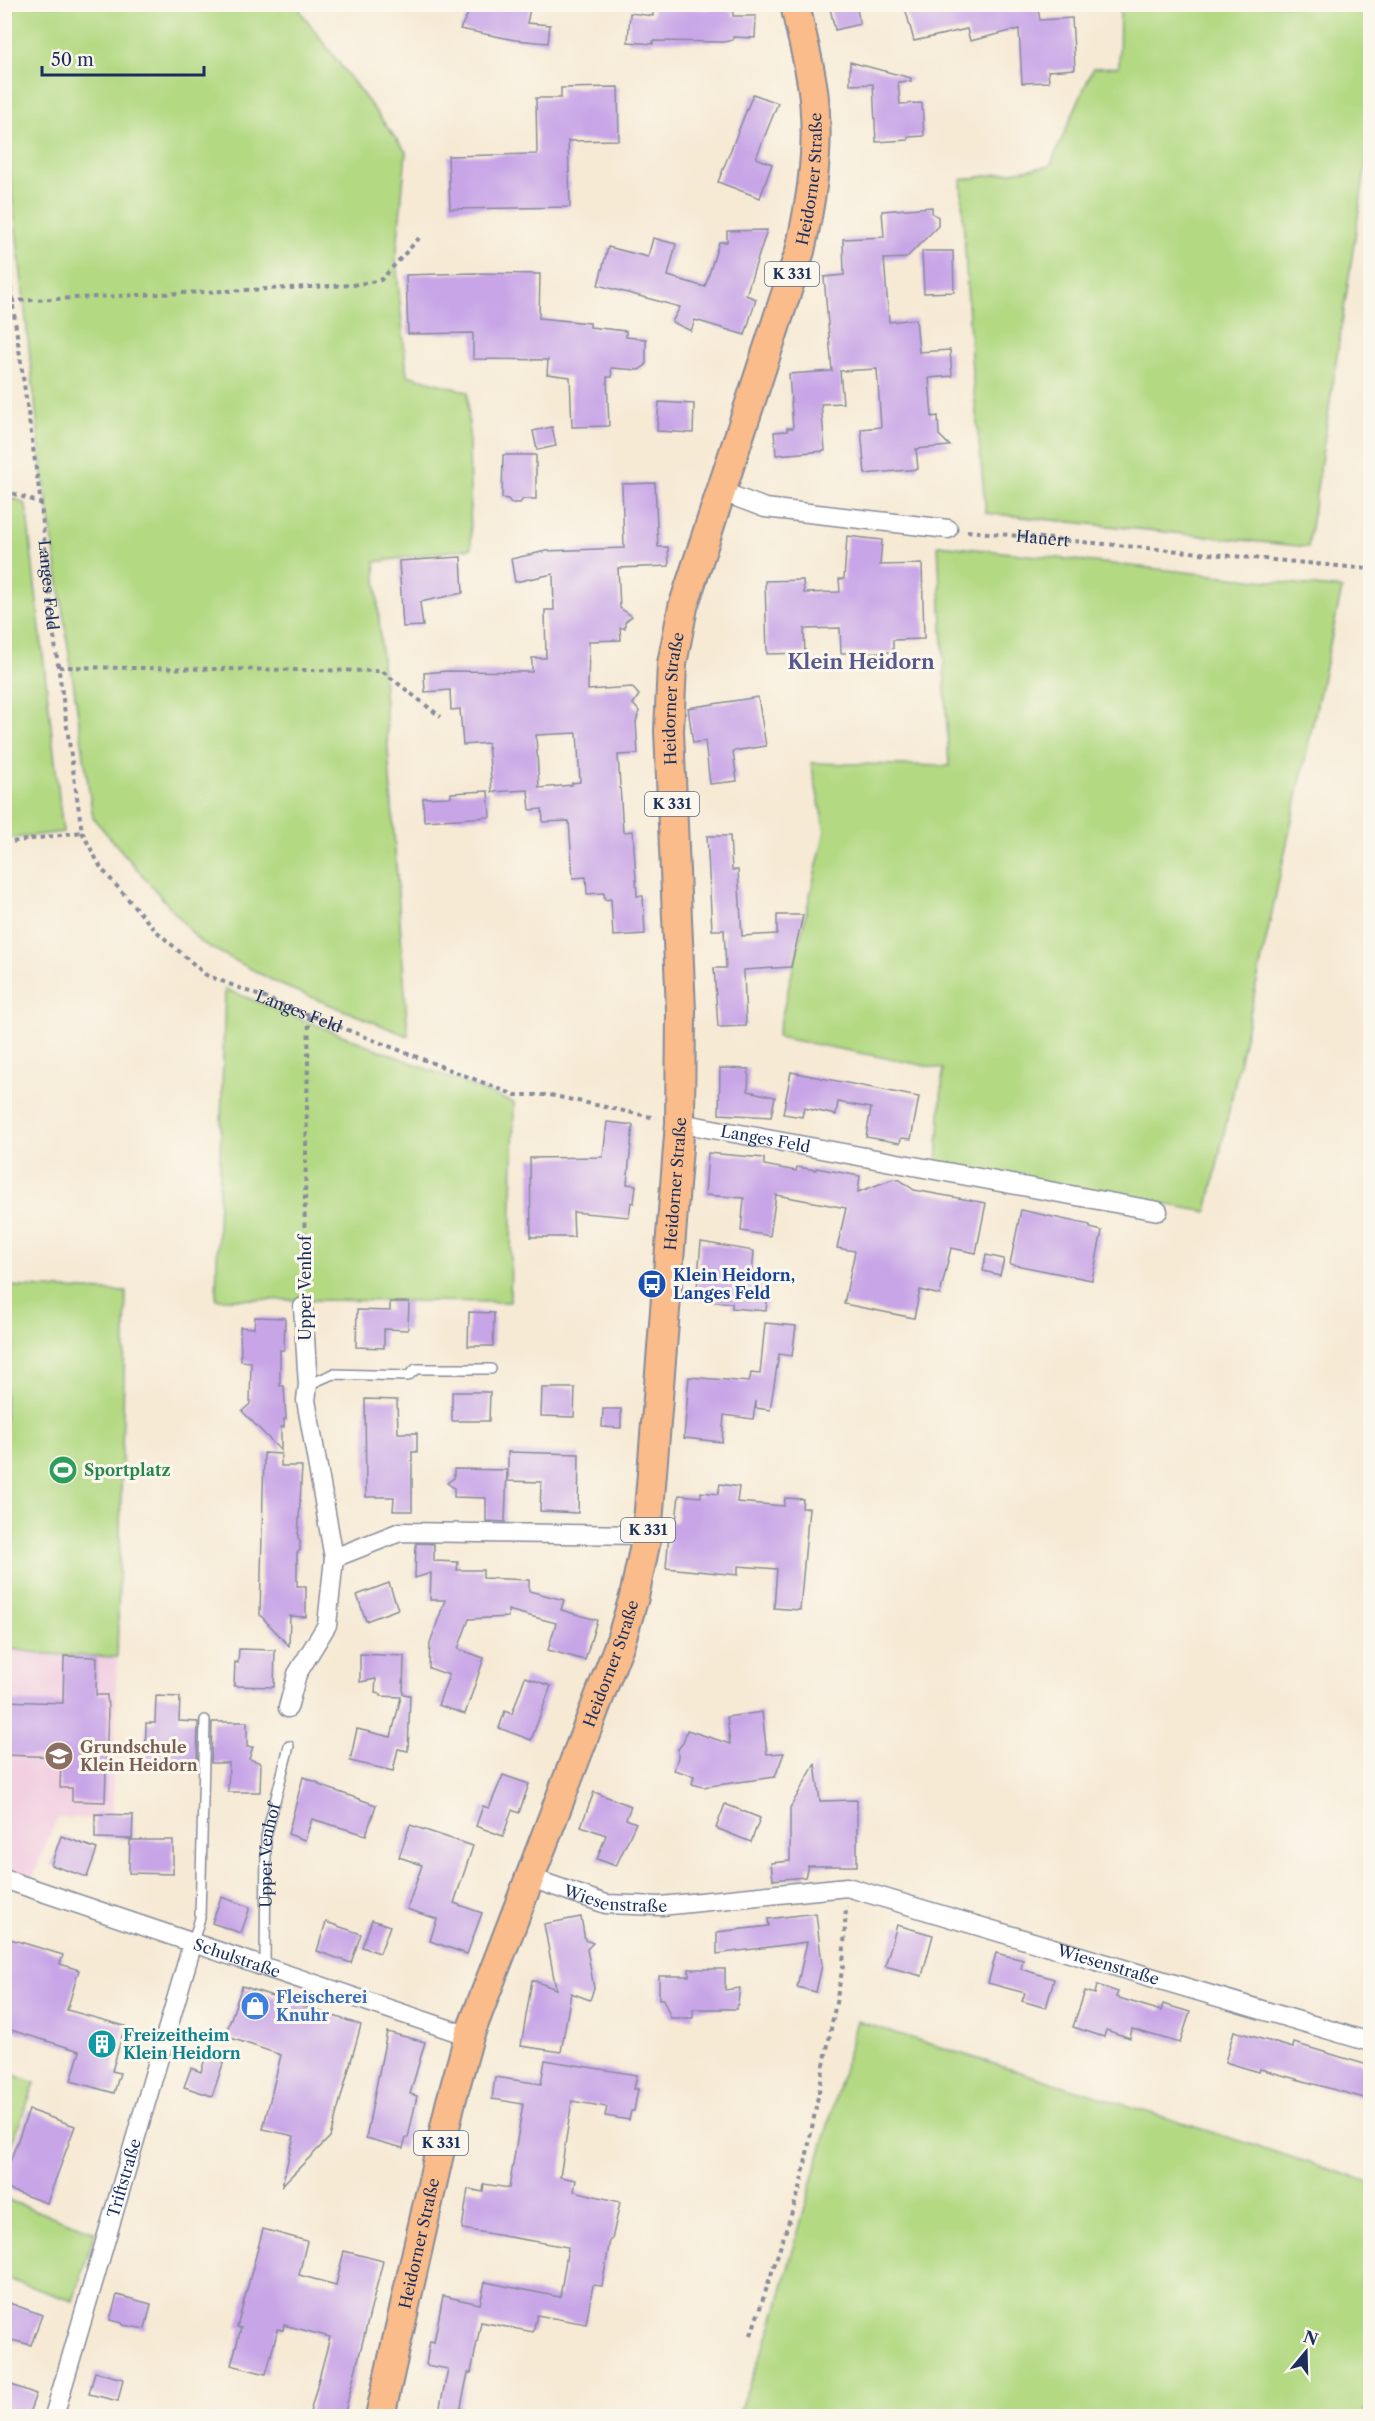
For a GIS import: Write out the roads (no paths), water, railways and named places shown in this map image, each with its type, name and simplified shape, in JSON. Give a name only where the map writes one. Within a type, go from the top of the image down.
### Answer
[{"type":"main road","name":"Heidorner Straße","points":[[380,2416],[450,2105],[470,2036],[621,1640],[634,1597],[647,1535],[680,1123],[681,1011],[669,731],[672,664],[683,607],[800,251],[810,206],[816,160],[815,112],[795,4]]},
{"type":"street","points":[[720,491],[765,508],[948,529]]},
{"type":"street","name":"Langes Feld","points":[[680,1123],[1158,1211]]},
{"type":"street","name":"Upper Venhof","points":[[288,1708],[297,1674],[327,1625],[334,1558],[306,1400],[308,1385],[303,1306]]},
{"type":"street","points":[[334,1558],[400,1532],[647,1535]]},
{"type":"street","name":"Wiesenstraße","points":[[531,1878],[606,1904],[661,1906],[847,1887],[1371,2042]]},
{"type":"street","name":"Schulstraße","points":[[4,1879],[470,2036]]},
{"type":"street","name":"Triftstraße","points":[[54,2416],[193,1942]]},
{"type":"lane","points":[[308,1385],[333,1374],[408,1376],[416,1369],[491,1369]]},
{"type":"lane","points":[[193,1942],[200,1918],[205,1720]]},
{"type":"lane","name":"Upper Venhof","points":[[265,1966],[266,1837],[289,1746]]},
{"type":"place","name":"Klein Heidorn, Langes Feld","points":[[652,1284]]},
{"type":"place","name":"Sportplatz","points":[[63,1470]]},
{"type":"place","name":"Grundschule Klein Heidorn","points":[[59,1756]]},
{"type":"place","name":"Fleischerei Knuhr","points":[[255,2006]]},
{"type":"place","name":"Freizeitheim Klein Heidorn","points":[[102,2044]]},
{"type":"district","name":"Klein Heidorn","points":[[861,662]]}]
